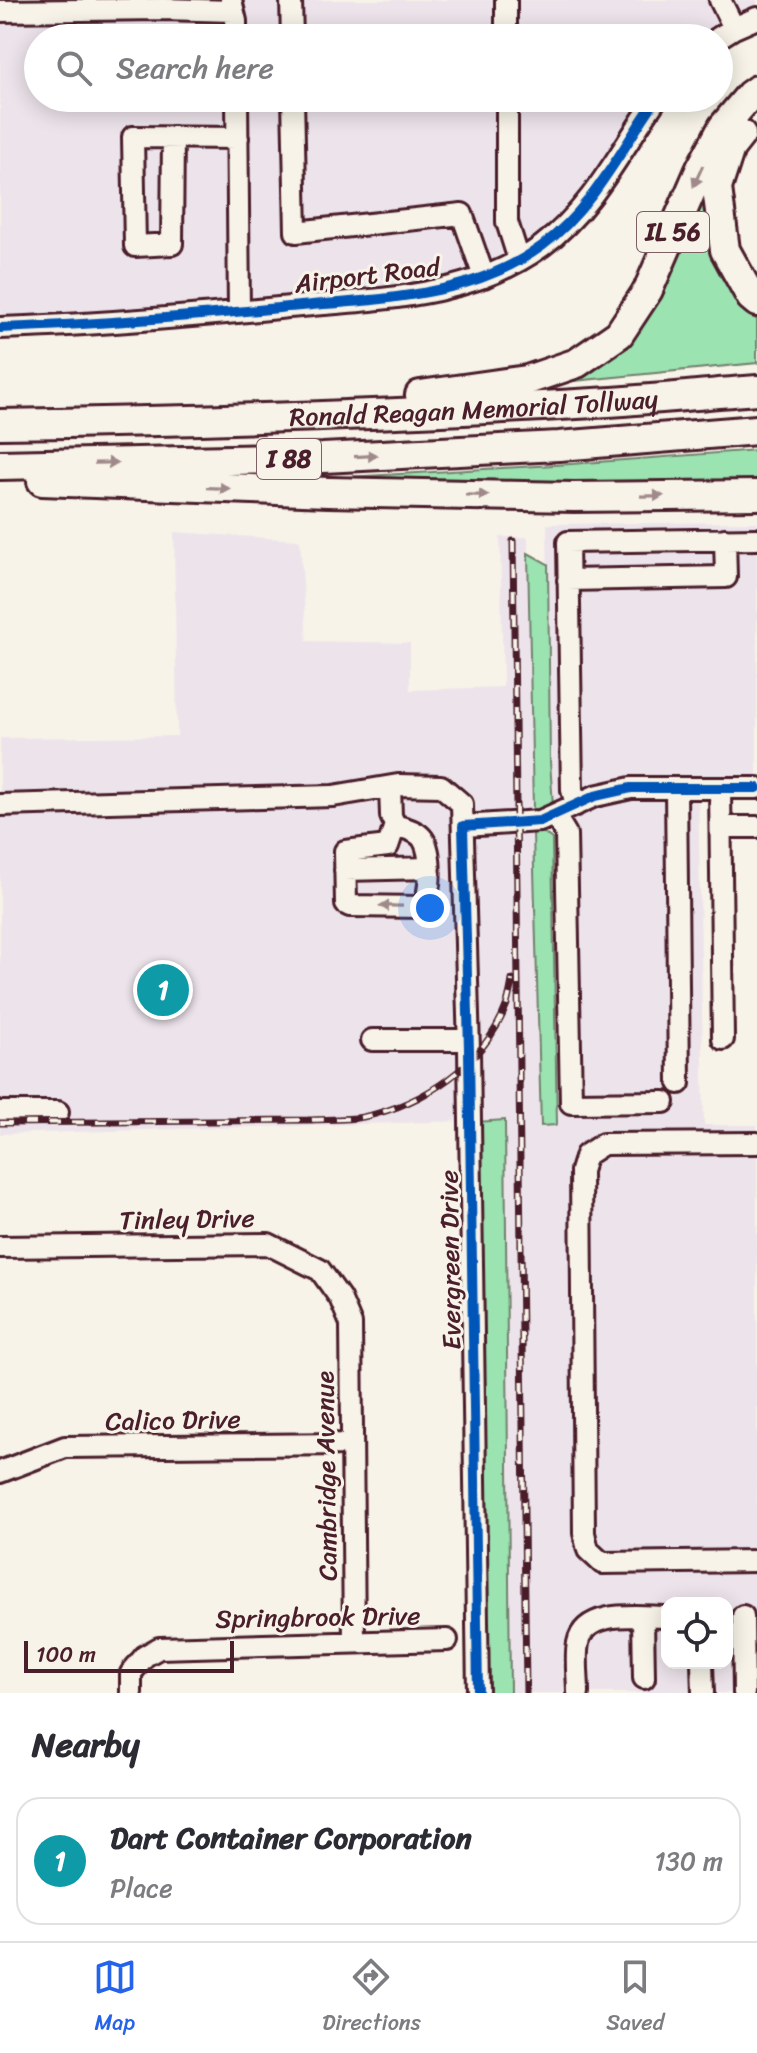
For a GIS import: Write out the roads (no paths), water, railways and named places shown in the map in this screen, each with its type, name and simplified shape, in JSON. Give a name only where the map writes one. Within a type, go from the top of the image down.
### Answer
[{"type":"highway","name":"IL 56","points":[[290,418],[527,380],[577,363],[619,334],[648,290],[701,168],[723,127],[757,90]]},
{"type":"highway","points":[[757,115],[730,148],[717,188],[725,250],[751,297],[757,302]]},
{"type":"highway","name":"Ronald Reagan Memorial Tollway","points":[[0,424],[290,418],[596,403],[757,390]]},
{"type":"highway","name":"Ronald Reagan Memorial Tollway","points":[[0,465],[323,458],[559,446],[757,430]]},
{"type":"highway","points":[[0,477],[12,480],[328,492],[574,497],[757,495]]},
{"type":"street","points":[[291,0],[292,24]]},
{"type":"street","points":[[506,0],[506,24]]},
{"type":"street","points":[[720,0],[724,24]]},
{"type":"street","points":[[0,11],[160,4],[232,6]]},
{"type":"street","points":[[733,30],[757,18]]},
{"type":"street","points":[[237,112],[239,312]]},
{"type":"street","points":[[293,112],[296,232],[462,214],[484,277]]},
{"type":"street","points":[[507,112],[507,222],[519,260]]},
{"type":"street","name":"Airport Road","points":[[0,328],[239,312],[455,287],[503,270],[541,247],[557,233],[594,194],[648,112]]},
{"type":"street","points":[[173,137],[172,244],[135,246],[133,137],[173,137],[238,138]]},
{"type":"street","points":[[568,580],[726,577],[725,539]]},
{"type":"street","points":[[576,805],[572,790],[568,542],[757,539]]},
{"type":"street","points":[[0,805],[333,796],[390,787],[441,786],[462,804],[463,826],[540,821],[595,796],[631,788],[757,788]]},
{"type":"street","points":[[390,787],[391,816],[395,825],[388,846],[345,851],[346,904],[422,907],[427,900],[429,860],[424,840],[417,833],[395,825]]},
{"type":"street","points":[[676,788],[679,1083]]},
{"type":"street","points":[[720,788],[723,1039]]},
{"type":"street","points":[[555,816],[566,834],[571,1103],[664,1102]]},
{"type":"street","name":"Evergreen Drive","points":[[463,826],[478,1693]]},
{"type":"street","points":[[721,827],[757,827]]},
{"type":"street","points":[[345,870],[429,868]]},
{"type":"street","points":[[372,1040],[468,1040]]},
{"type":"street","points":[[0,1112],[58,1112]]},
{"type":"street","points":[[757,1143],[603,1144],[586,1155],[581,1171],[584,1533],[588,1550],[602,1563],[757,1561]]},
{"type":"street","name":"Tinley Drive","points":[[0,1247],[268,1244],[320,1270],[340,1298],[351,1324],[351,1357]]},
{"type":"street","name":"Cambridge Avenue","points":[[351,1357],[354,1642]]},
{"type":"street","name":"Calico Drive","points":[[0,1472],[65,1447],[351,1444]]},
{"type":"street","points":[[742,1616],[744,1693]]},
{"type":"street","points":[[643,1617],[644,1678]]},
{"type":"street","points":[[578,1693],[578,1642],[586,1628],[597,1620],[608,1618],[661,1617]]},
{"type":"street","name":"Springbrook Drive","points":[[131,1693],[131,1673],[145,1656],[159,1648],[447,1640]]},
{"type":"street","points":[[702,1669],[703,1693]]},
{"type":"railway","points":[[513,541],[526,1693]]},
{"type":"railway","points":[[0,1123],[336,1119],[386,1111],[430,1091],[468,1063],[497,1026],[507,1004],[512,980]]},
{"type":"place","name":"Dart Container Corporation","points":[[163,990]]}]
